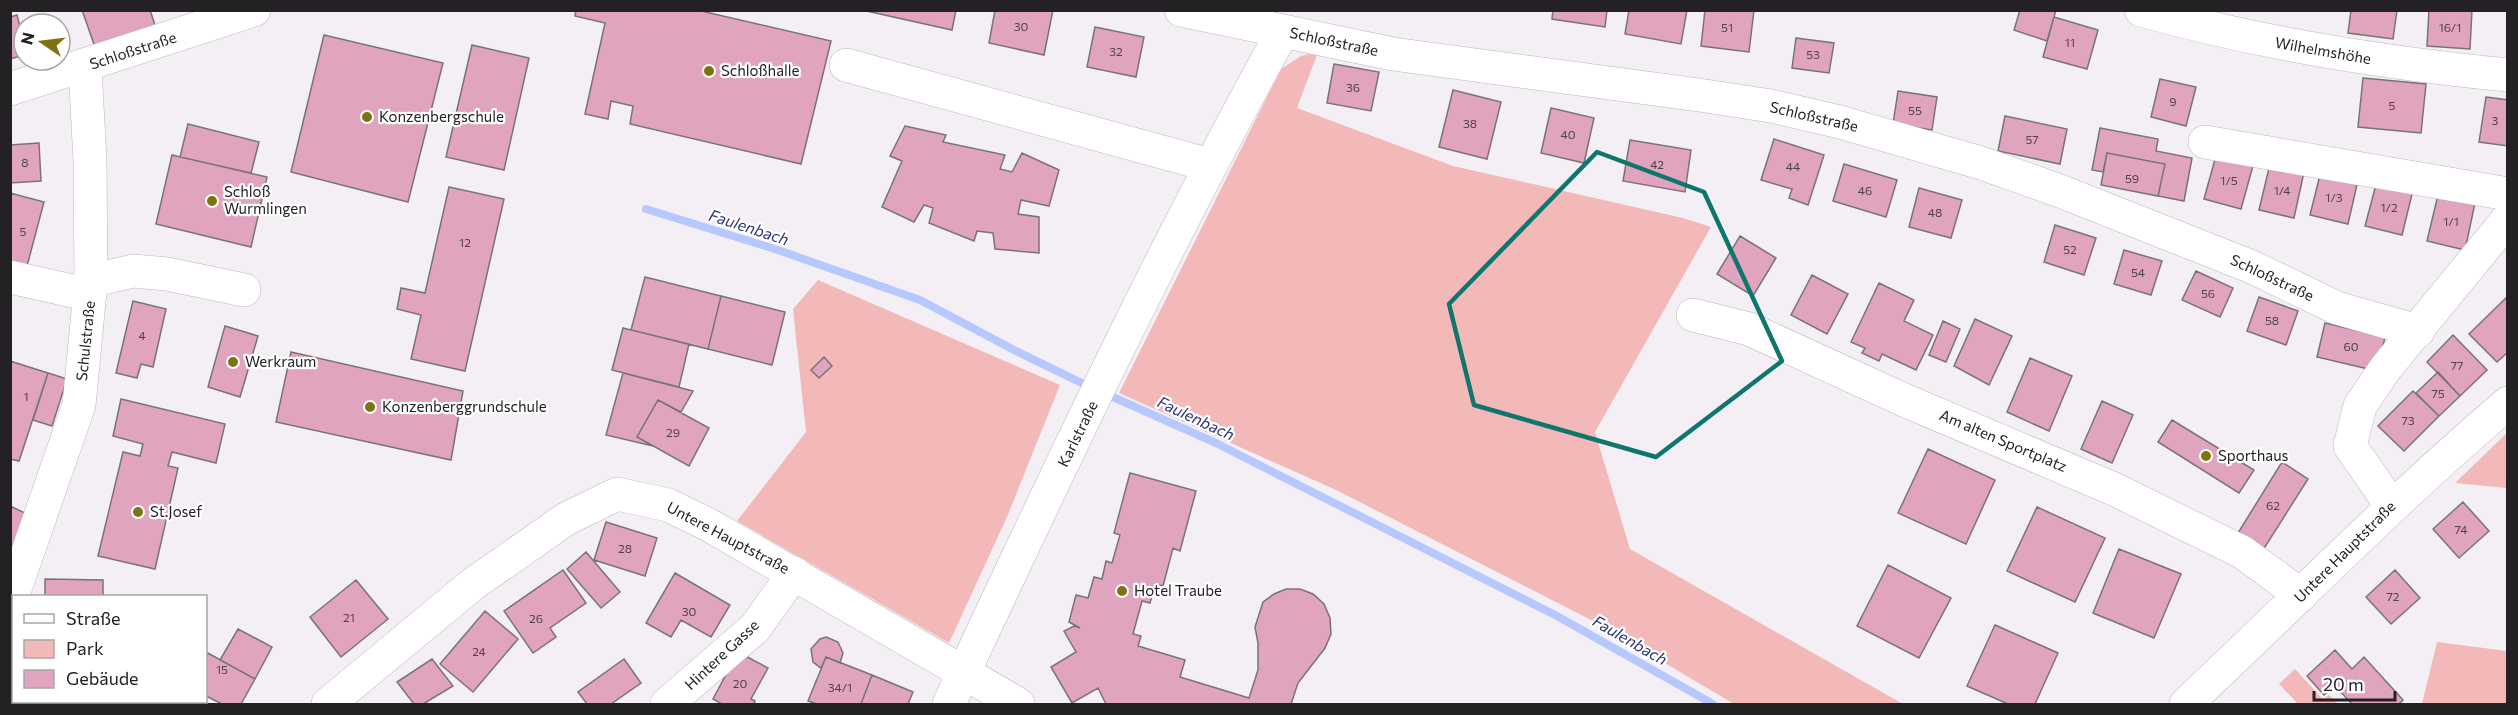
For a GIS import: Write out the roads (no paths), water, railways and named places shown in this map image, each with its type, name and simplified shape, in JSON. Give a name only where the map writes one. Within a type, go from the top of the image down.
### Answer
[{"type":"street","name":"Schloßstraße","points":[[10,89],[85,67],[254,10]]},
{"type":"street","name":"Schloßstraße","points":[[1181,10],[1393,54],[1687,93],[1771,106],[1840,122],[1981,163],[2050,187],[2252,267],[2337,308],[2418,331]]},
{"type":"street","name":"Wilhelmshöhe","points":[[2141,10],[2192,24],[2301,48],[2415,66],[2508,75]]},
{"type":"street","name":"Karlstraße","points":[[949,705],[1209,165],[1283,31]]},
{"type":"street","points":[[846,65],[1209,165]]},
{"type":"street","name":"Schulstraße","points":[[13,595],[80,405],[90,288],[90,161],[85,67]]},
{"type":"street","points":[[2205,142],[2508,194]]},
{"type":"street","points":[[2391,505],[2350,446],[2360,406],[2385,369],[2508,219]]},
{"type":"street","points":[[10,277],[90,288],[134,271],[178,276],[244,290]]},
{"type":"street","name":"Am alten Sportplatz","points":[[1693,315],[1749,329],[1904,400],[2116,490],[2242,552],[2301,595]]},
{"type":"street","name":"Untere Hauptstraße","points":[[2186,705],[2391,505],[2508,404]]},
{"type":"street","name":"Untere Hauptstraße","points":[[328,705],[473,584],[566,519],[617,494],[668,504],[965,671],[1018,705]]},
{"type":"street","name":"Hintere Gasse","points":[[667,705],[755,628],[794,573]]},
{"type":"waterway","name":"Faulenbach","points":[[646,209],[778,250],[920,300],[1092,388]]},
{"type":"waterway","name":"Faulenbach","points":[[1104,393],[1216,443],[1557,616],[1713,704]]},
{"type":"place","name":"Schloßhalle","points":[[709,71]]},
{"type":"place","name":"Konzenbergschule","points":[[367,117]]},
{"type":"place","name":"Schloß Wurmlingen","points":[[212,201]]},
{"type":"place","name":"Werkraum","points":[[233,362]]},
{"type":"place","name":"Konzenberggrundschule","points":[[370,407]]},
{"type":"place","name":"Sporthaus","points":[[2206,456]]},
{"type":"place","name":"St.Josef","points":[[138,512]]},
{"type":"place","name":"Hotel Traube","points":[[1122,591]]}]
